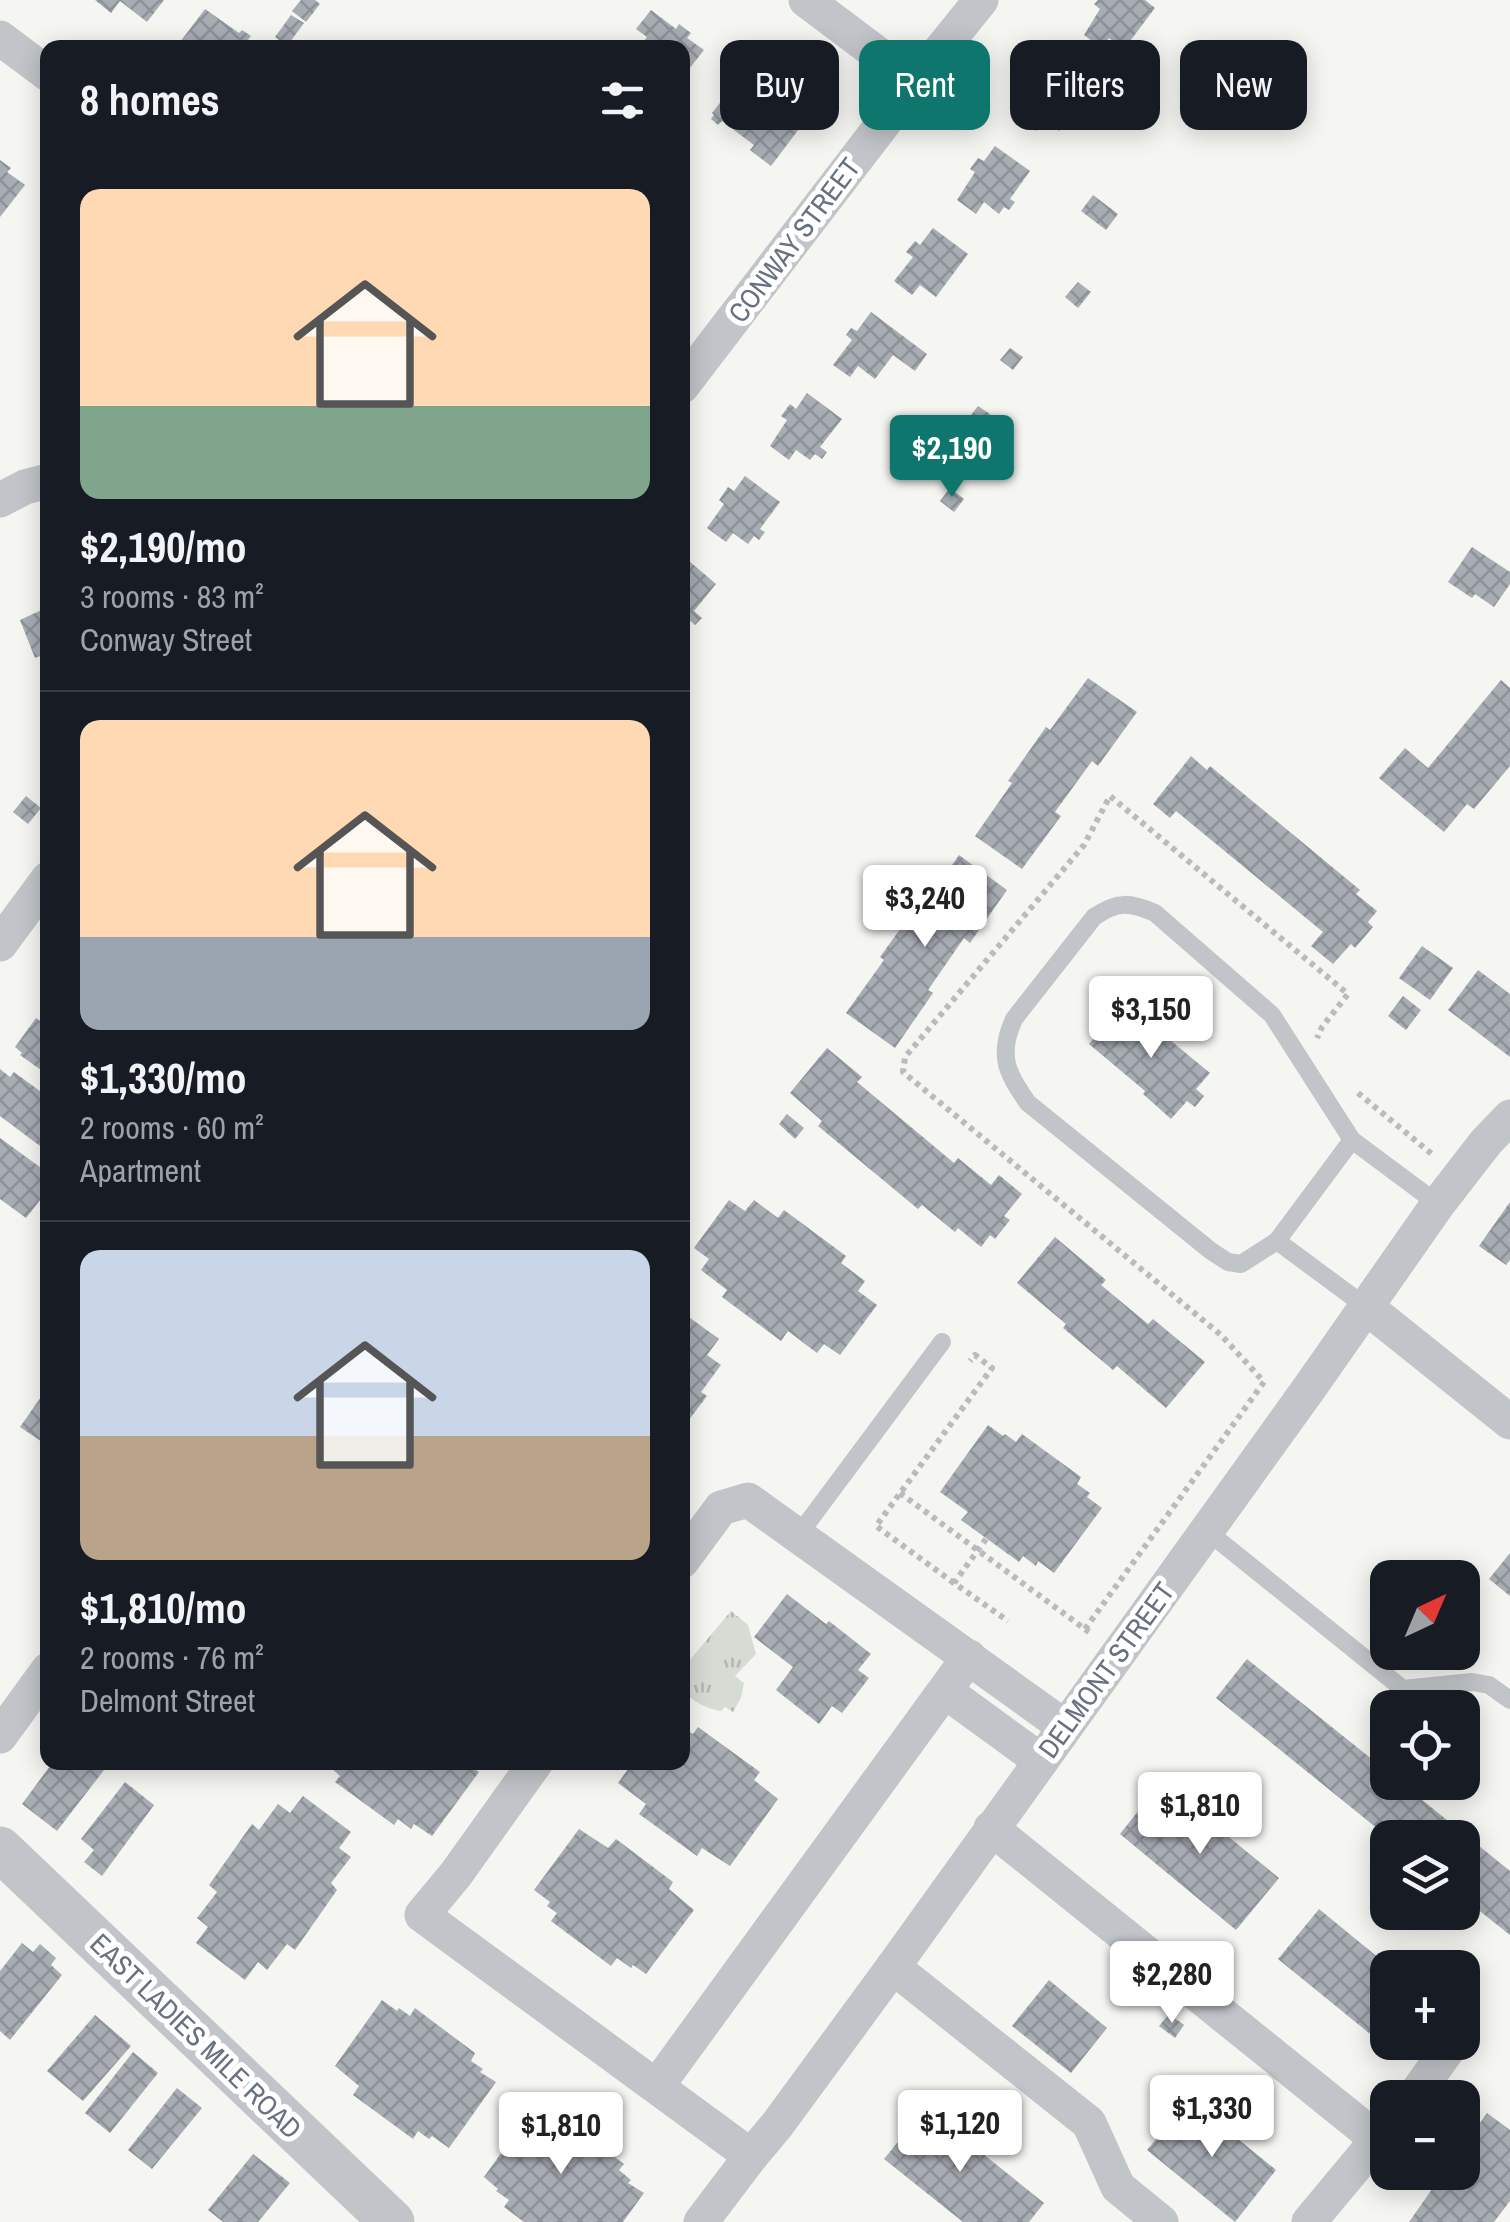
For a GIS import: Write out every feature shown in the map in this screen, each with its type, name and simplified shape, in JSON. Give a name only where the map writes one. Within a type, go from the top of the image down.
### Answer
[{"type":"street","points":[[806,0],[859,40]]},
{"type":"street","name":"CONWAY STREET","points":[[949,40],[981,0]]},
{"type":"street","points":[[0,38],[40,68]]},
{"type":"street","name":"CONWAY STREET","points":[[690,376],[878,130]]},
{"type":"street","points":[[0,500],[40,483]]},
{"type":"street","points":[[0,944],[40,890]]},
{"type":"street","name":"DELMONT STREET","points":[[702,2222],[750,2156],[778,2126],[893,1967],[1438,1204],[1510,1117]]},
{"type":"street","points":[[1366,1306],[1510,1422]]},
{"type":"street","points":[[690,1550],[721,1508],[748,1500],[1064,1727]]},
{"type":"street","points":[[656,2086],[969,1657]]},
{"type":"street","points":[[0,1736],[40,1681]]},
{"type":"street","points":[[945,1691],[1040,1761]]},
{"type":"street","points":[[530,1770],[422,1915],[750,2156]]},
{"type":"street","points":[[991,1828],[1370,2124]]},
{"type":"street","name":"EAST LADIES MILE ROAD","points":[[0,1849],[392,2222]]},
{"type":"street","points":[[893,1967],[1089,2123],[1118,2187],[1160,2222]]},
{"type":"street","points":[[1309,2222],[1370,2148]]},
{"type":"lane","points":[[1352,1140],[1277,1240],[1241,1264],[1228,1262],[1028,1102],[1006,1065],[1007,1034],[1014,1019],[1094,917],[1108,908],[1133,904],[1155,913],[1272,1015],[1352,1140],[1438,1204]]},
{"type":"lane","points":[[1277,1240],[1366,1306]]},
{"type":"lane","points":[[798,1537],[942,1342]]},
{"type":"lane","points":[[1207,1531],[1403,1689],[1472,1682],[1490,1685],[1510,1700]]},
{"type":"path","points":[[1086,1630],[1264,1382],[1222,1335],[903,1072],[905,1058],[1084,845],[1110,796],[1348,994],[1315,1042]]},
{"type":"path","points":[[1349,1086],[1437,1159]]},
{"type":"path","points":[[970,1361],[974,1356],[992,1368],[876,1526],[1008,1621]]},
{"type":"path","points":[[900,1493],[1118,1653]]},
{"type":"path","points":[[954,1583],[986,1539]]},
{"type":"green space","points":[[731,1611],[748,1625],[756,1654],[735,1676],[744,1683],[733,1712],[725,1707],[721,1711],[705,1706],[690,1697],[690,1660]]},
{"type":"building","points":[[95,0],[164,0],[147,22],[120,1],[111,13]]},
{"type":"building","points":[[301,0],[320,4],[306,22],[292,11]]},
{"type":"building","points":[[1098,0],[1145,0],[1155,8],[1131,40],[1091,40],[1084,35],[1100,9],[1094,4]]},
{"type":"building","points":[[205,9],[239,33],[242,30],[251,36],[248,40],[182,40]]},
{"type":"building","points":[[651,10],[676,29],[679,24],[691,33],[687,38],[690,40],[645,40],[647,37],[636,29]]},
{"type":"building","points":[[291,15],[304,23],[291,40],[275,37]]},
{"type":"building","points":[[690,40],[704,50],[690,68]]},
{"type":"building","points":[[720,103],[718,125],[711,119]]},
{"type":"building","points":[[734,130],[798,130],[771,166],[750,150],[754,145]]},
{"type":"building","points":[[995,146],[1030,171],[1010,199],[1015,202],[1009,210],[1004,207],[999,214],[984,202],[976,214],[957,200],[975,172],[970,169],[978,158],[984,161]]},
{"type":"building","points":[[0,160],[11,168],[7,172],[25,185],[0,217]]},
{"type":"building","points":[[1093,195],[1118,214],[1106,230],[1081,211]]},
{"type":"building","points":[[933,228],[968,254],[936,297],[920,285],[912,295],[894,281],[913,257],[906,252],[915,241],[920,245]]},
{"type":"building","points":[[1078,282],[1091,292],[1078,308],[1065,297]]},
{"type":"building","points":[[871,312],[927,354],[915,371],[893,355],[875,379],[858,366],[850,377],[833,365],[852,340],[846,335],[851,328],[857,331]]},
{"type":"building","points":[[1010,348],[1023,357],[1013,370],[1000,360]]},
{"type":"building","points":[[807,393],[842,419],[820,447],[827,452],[822,459],[815,454],[810,460],[796,450],[789,460],[770,446],[787,420],[781,416],[790,404],[796,409]]},
{"type":"building","points":[[978,406],[990,414],[977,432],[965,423]]},
{"type":"building","points":[[745,476],[780,502],[760,529],[765,532],[759,540],[754,536],[748,544],[733,533],[726,542],[707,528],[724,504],[719,500],[728,487],[734,491]]},
{"type":"building","points":[[950,488],[964,499],[954,512],[940,501]]},
{"type":"building","points":[[1472,547],[1510,572],[1510,584],[1494,607],[1448,582]]},
{"type":"building","points":[[690,562],[716,584],[694,611],[702,618],[695,625],[690,621]]},
{"type":"building","points":[[40,611],[40,656],[35,658],[20,620]]},
{"type":"building","points":[[1088,678],[1137,712],[1098,766],[1092,761],[1055,812],[1061,816],[1022,869],[975,836],[1046,727],[1050,730]]},
{"type":"building","points":[[1501,680],[1510,688],[1510,766],[1474,809],[1467,804],[1444,832],[1379,778],[1405,748],[1428,768]]},
{"type":"building","points":[[1191,756],[1207,770],[1210,766],[1360,890],[1356,894],[1377,911],[1368,922],[1373,927],[1355,948],[1351,944],[1333,964],[1311,946],[1323,932],[1176,811],[1170,818],[1153,804]]},
{"type":"building","points":[[26,796],[40,807],[28,824],[13,812]]},
{"type":"building","points":[[959,855],[1007,890],[970,943],[964,938],[895,1048],[846,1013],[884,960],[880,957]]},
{"type":"building","points":[[1422,946],[1453,968],[1430,1000],[1399,978]]},
{"type":"building","points":[[1478,970],[1510,994],[1510,1057],[1448,1010]]},
{"type":"building","points":[[1403,996],[1421,1010],[1406,1030],[1388,1016]]},
{"type":"building","points":[[1124,1002],[1210,1073],[1196,1089],[1204,1096],[1195,1107],[1187,1101],[1171,1119],[1143,1094],[1145,1091],[1089,1044]]},
{"type":"building","points":[[36,1018],[40,1021],[40,1069],[15,1047]]},
{"type":"building","points":[[827,1048],[862,1077],[857,1082],[954,1163],[958,1158],[991,1185],[999,1175],[1022,1194],[1004,1216],[1010,1220],[995,1239],[990,1235],[981,1247],[922,1205],[918,1209],[818,1126],[822,1121],[790,1093]]},
{"type":"building","points":[[0,1069],[10,1077],[14,1072],[40,1091],[40,1146],[0,1116]]},
{"type":"building","points":[[787,1114],[804,1128],[795,1139],[779,1124]]},
{"type":"building","points":[[0,1138],[40,1167],[40,1200],[26,1218],[0,1199]]},
{"type":"building","points":[[729,1200],[745,1211],[754,1200],[778,1218],[784,1210],[846,1256],[841,1263],[865,1281],[858,1291],[877,1305],[840,1355],[824,1344],[817,1353],[788,1331],[781,1341],[722,1297],[727,1290],[701,1270],[709,1259],[694,1248]]},
{"type":"building","points":[[1510,1202],[1510,1260],[1506,1265],[1479,1246]]},
{"type":"building","points":[[1055,1237],[1106,1280],[1101,1285],[1148,1324],[1153,1319],[1205,1362],[1166,1408],[1117,1366],[1113,1370],[1017,1283]]},
{"type":"building","points":[[690,1318],[719,1339],[707,1355],[721,1365],[701,1392],[707,1396],[690,1418]]},
{"type":"building","points":[[40,1398],[40,1441],[20,1427]]},
{"type":"building","points":[[988,1425],[1016,1442],[1022,1434],[1081,1477],[1077,1484],[1102,1508],[1054,1573],[1023,1556],[1019,1562],[961,1520],[968,1512],[940,1492]]},
{"type":"building","points":[[1510,1553],[1510,1596],[1489,1579]]},
{"type":"building","points":[[787,1594],[871,1654],[858,1670],[869,1678],[842,1713],[832,1706],[819,1724],[776,1690],[793,1667],[754,1637]]},
{"type":"building","points":[[1247,1659],[1370,1758],[1370,1800],[1422,1800],[1447,1820],[1370,1823],[1216,1698]]},
{"type":"building","points":[[698,1727],[760,1772],[754,1780],[778,1799],[730,1866],[702,1848],[697,1856],[639,1814],[646,1804],[618,1783],[627,1770],[690,1770],[690,1732],[693,1734]]},
{"type":"building","points":[[47,1770],[104,1770],[57,1831],[22,1804]]},
{"type":"building","points":[[333,1770],[479,1772],[432,1836],[414,1824],[411,1829],[398,1819],[394,1825],[335,1782],[340,1776]]},
{"type":"building","points":[[125,1782],[154,1805],[102,1876],[84,1862],[94,1850],[81,1839]]},
{"type":"building","points":[[1159,1785],[1279,1878],[1236,1930],[1120,1834]]},
{"type":"building","points":[[303,1796],[351,1832],[339,1848],[351,1857],[331,1883],[337,1890],[295,1950],[287,1944],[267,1970],[258,1962],[245,1980],[196,1943],[208,1927],[197,1918],[217,1892],[209,1885],[252,1824],[259,1830],[278,1804],[290,1813]]},
{"type":"building","points":[[579,1829],[608,1848],[616,1839],[673,1882],[669,1889],[694,1910],[646,1974],[617,1958],[611,1966],[551,1921],[557,1913],[534,1890]]},
{"type":"building","points":[[1480,1847],[1510,1871],[1510,1935],[1480,1911]]},
{"type":"building","points":[[1319,1909],[1370,1951],[1370,2034],[1278,1959]]},
{"type":"building","points":[[22,1943],[33,1952],[40,1944],[56,1958],[51,1965],[62,1975],[10,2040],[0,2031],[0,1971]]},
{"type":"building","points":[[1049,1980],[1107,2028],[1071,2073],[1012,2026]]},
{"type":"building","points":[[382,2000],[410,2016],[415,2008],[475,2053],[471,2061],[496,2082],[449,2148],[418,2131],[413,2139],[353,2095],[359,2086],[335,2066]]},
{"type":"building","points":[[1169,2014],[1184,2025],[1175,2038],[1159,2026]]},
{"type":"building","points":[[95,2015],[131,2046],[83,2101],[47,2071]]},
{"type":"building","points":[[133,2052],[158,2073],[110,2133],[85,2113]]},
{"type":"building","points":[[177,2088],[202,2108],[152,2169],[128,2150]]},
{"type":"building","points":[[1189,2099],[1276,2170],[1235,2222],[1147,2150]]},
{"type":"building","points":[[926,2108],[1044,2203],[1029,2222],[963,2222],[884,2159]]},
{"type":"building","points":[[531,2111],[546,2123],[548,2119],[560,2126],[565,2120],[624,2164],[619,2170],[631,2180],[628,2183],[644,2193],[623,2222],[524,2222],[504,2207],[509,2200],[484,2177]]},
{"type":"building","points":[[1487,2113],[1510,2130],[1510,2201],[1494,2222],[1409,2222],[1431,2190],[1480,2190],[1480,2123]]},
{"type":"building","points":[[253,2154],[290,2183],[258,2222],[223,2222],[208,2210]]}]
